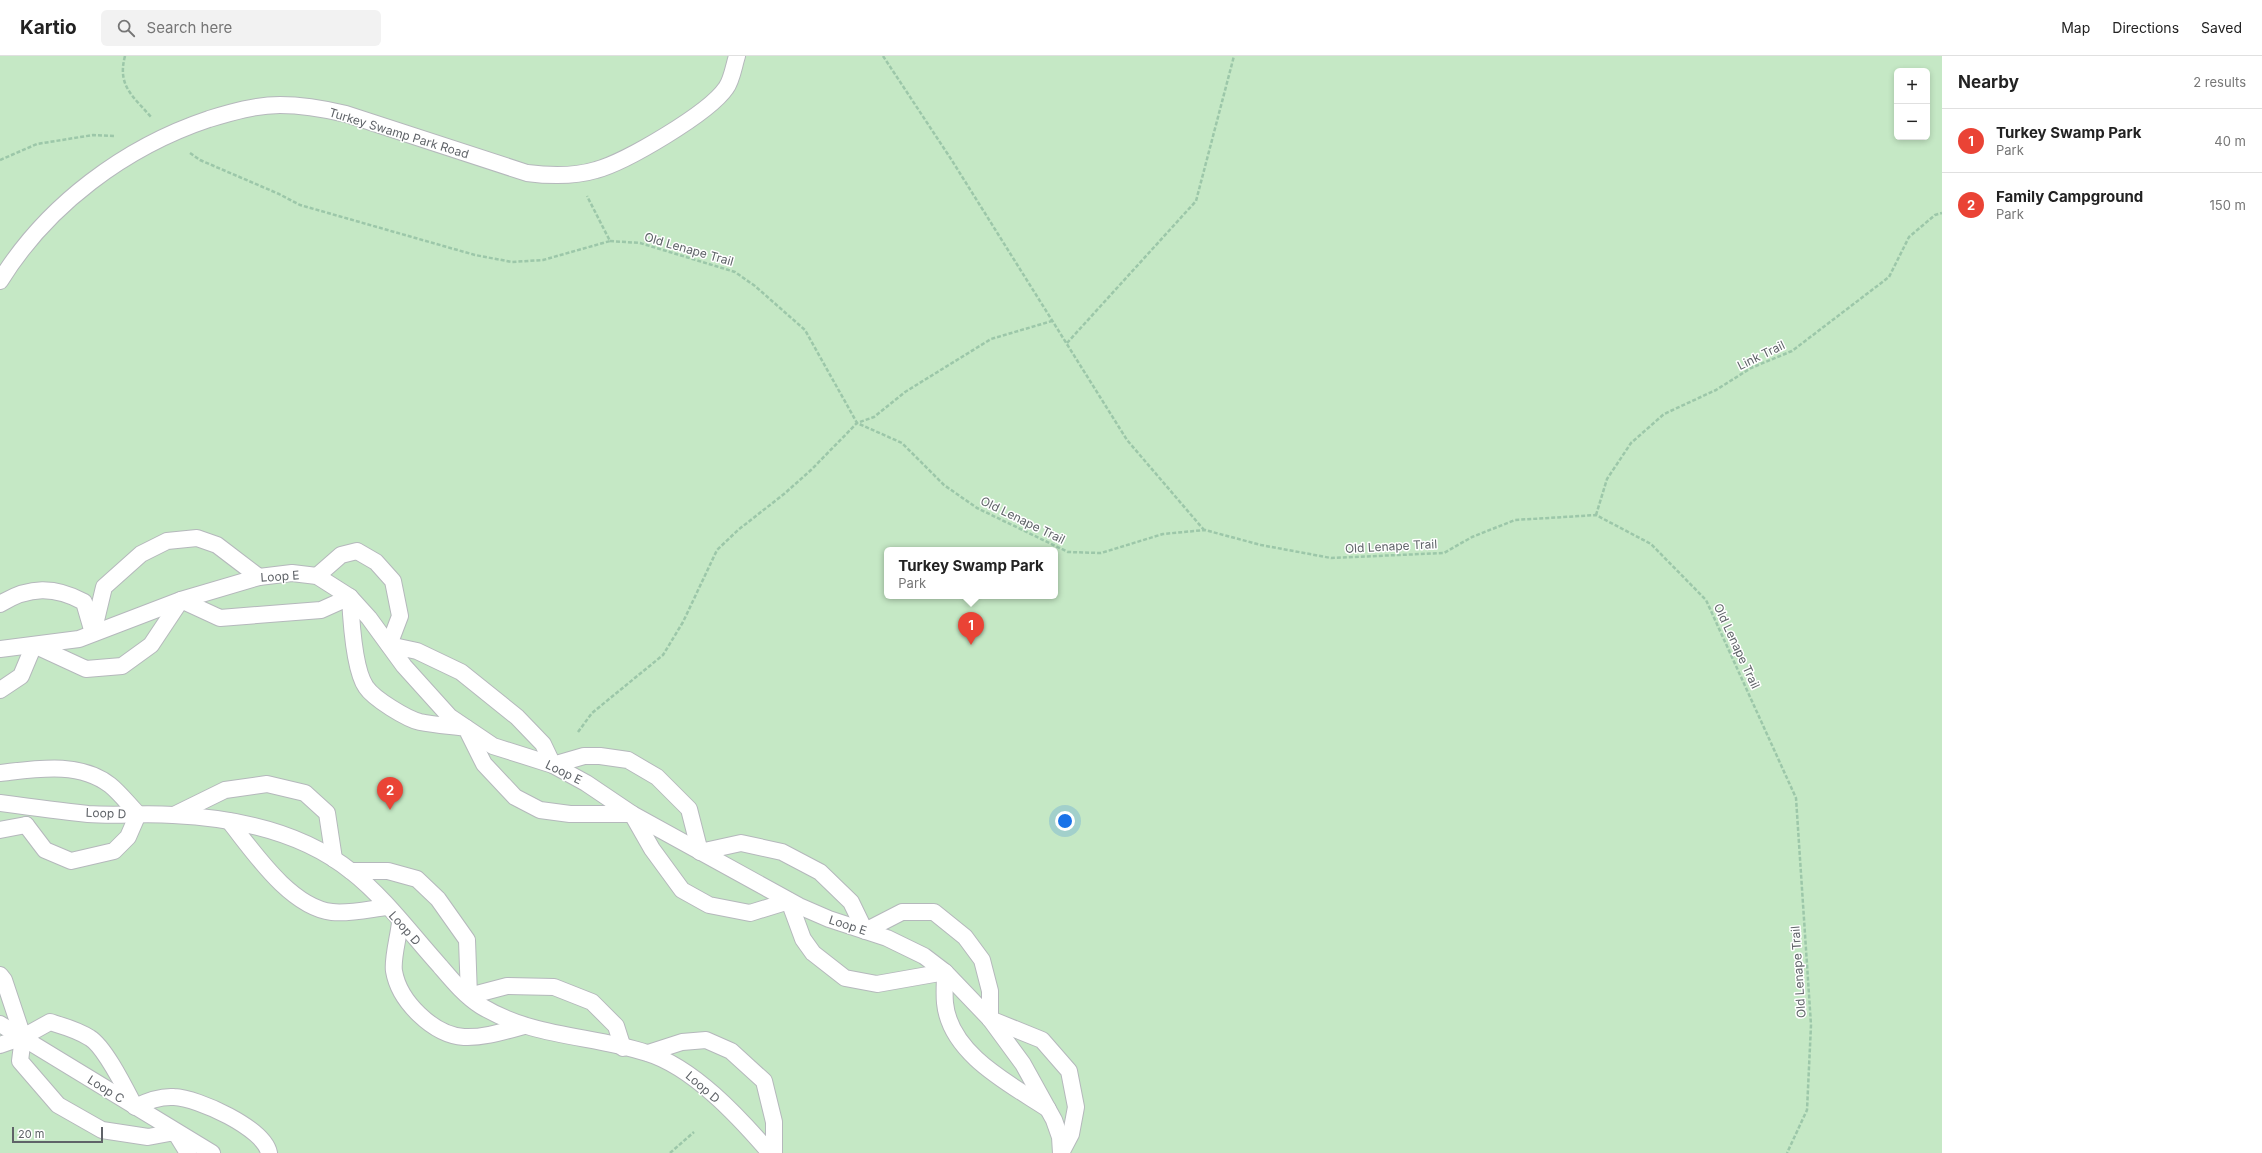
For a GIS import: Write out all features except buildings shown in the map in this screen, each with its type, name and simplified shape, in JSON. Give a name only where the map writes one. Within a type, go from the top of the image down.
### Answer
[{"type":"lane","name":"Turkey Swamp Park Road","points":[[0,281],[42,226],[61,207],[102,174],[144,147],[167,136],[190,126],[235,111],[280,105],[317,108],[346,114],[527,173],[554,176],[578,174],[596,170],[618,162],[702,111],[727,87],[737,56]]},
{"type":"lane","points":[[93,633],[104,587],[142,554],[167,541],[197,538],[217,545],[260,577]]},
{"type":"lane","points":[[317,576],[341,555],[357,551],[376,562],[393,581],[400,616],[389,644],[417,650],[461,672],[517,717],[543,744],[553,765],[584,756],[600,756],[628,760],[658,777],[689,810],[700,852],[741,843],[782,852],[820,872],[851,902],[866,931],[902,912],[934,912],[965,937],[982,960],[990,991],[990,1019],[1042,1040],[1069,1071],[1076,1107],[1071,1134],[1061,1153]]},
{"type":"lane","name":"Loop E","points":[[0,649],[79,639],[181,600],[260,577],[292,573],[317,576],[350,597],[389,644],[404,666],[450,717],[493,746],[553,765],[586,783],[632,814],[789,901],[829,919],[887,938],[924,956],[945,972],[990,1019],[1023,1064],[1048,1109],[1060,1137],[1061,1153]]},
{"type":"lane","points":[[0,604],[35,589],[67,592],[84,602],[93,633]]},
{"type":"lane","points":[[0,690],[21,676],[34,645],[86,669],[122,666],[151,645],[181,600],[220,618],[321,610],[350,597],[352,626],[359,670],[366,687],[387,705],[419,722],[466,728],[484,764],[514,797],[540,810],[570,814],[632,814],[652,849],[682,890],[709,905],[750,913],[789,901],[802,939],[813,953],[845,978],[877,984],[945,972],[945,1004],[951,1024],[967,1051],[986,1069],[1048,1109]]},
{"type":"lane","points":[[0,773],[44,768],[88,772],[110,786],[138,814],[128,837],[114,851],[71,861],[45,850],[26,825]]},
{"type":"lane","points":[[174,815],[225,790],[267,784],[305,793],[327,813],[334,859]]},
{"type":"lane","name":"Loop D","points":[[0,804],[89,814],[174,815],[229,821],[256,826],[297,839],[320,849],[351,871],[387,907],[469,996],[481,1006],[524,1026],[648,1053],[684,1070],[752,1133],[770,1153]]},
{"type":"lane","points":[[26,825],[34,807]]},
{"type":"lane","points":[[229,821],[273,875],[307,904],[332,912],[387,907]]},
{"type":"lane","points":[[0,830],[26,825]]},
{"type":"lane","points":[[351,871],[388,870],[418,879],[438,899],[466,940],[469,996],[507,986],[554,987],[592,1002],[616,1026],[623,1048]]},
{"type":"lane","points":[[400,922],[394,971],[408,1004],[438,1029],[463,1037],[497,1034],[524,1026]]},
{"type":"lane","points":[[0,975],[4,980],[23,1037],[20,1061],[58,1105],[102,1130],[148,1137],[175,1132],[188,1153]]},
{"type":"lane","points":[[0,1045],[23,1037],[50,1022],[92,1038],[113,1066],[135,1107],[153,1099],[174,1097],[213,1109],[249,1127],[268,1148],[269,1153]]},
{"type":"lane","name":"Loop C","points":[[0,1024],[175,1132],[212,1153]]},
{"type":"lane","points":[[648,1053],[682,1042],[706,1040],[731,1051],[764,1081],[774,1122],[774,1153]]},
{"type":"path","name":"Old Lenape Trail","points":[[125,56],[121,70],[126,88],[167,136],[200,160],[279,194],[300,205],[475,255],[512,262],[543,260],[610,242],[640,243],[735,272],[755,286],[805,330],[857,423],[902,443],[944,485],[977,508],[1058,547]]},
{"type":"path","points":[[883,56],[955,166],[1127,440],[1205,530]]},
{"type":"path","points":[[1066,343],[1196,201],[1234,56]]},
{"type":"path","points":[[0,160],[36,144],[93,135],[115,136]]},
{"type":"path","points":[[578,174],[610,242]]},
{"type":"path","name":"Link Trail","points":[[1596,515],[1607,479],[1631,444],[1664,414],[1716,390],[1751,368],[1792,351],[1889,277],[1909,237],[1935,215],[1942,213]]},
{"type":"path","points":[[553,765],[592,713],[663,654],[683,622],[717,550],[738,530],[784,494],[811,470],[857,423],[874,417],[905,392],[992,339],[1052,322]]},
{"type":"path","name":"Old Lenape Trail","points":[[1058,547],[1068,552],[1101,553],[1163,534],[1205,530],[1261,545],[1331,558],[1444,553],[1472,537],[1515,520],[1596,515],[1651,544],[1706,600],[1796,798],[1811,1025],[1807,1110],[1787,1153]]},
{"type":"path","points":[[670,1153],[694,1132]]},
{"type":"green space","points":[[0,56],[1942,56],[1942,1153],[0,1153]]},
{"type":"place","name":"Turkey Swamp Park","points":[[971,645]]},
{"type":"place","name":"Family Campground","points":[[390,810]]}]
